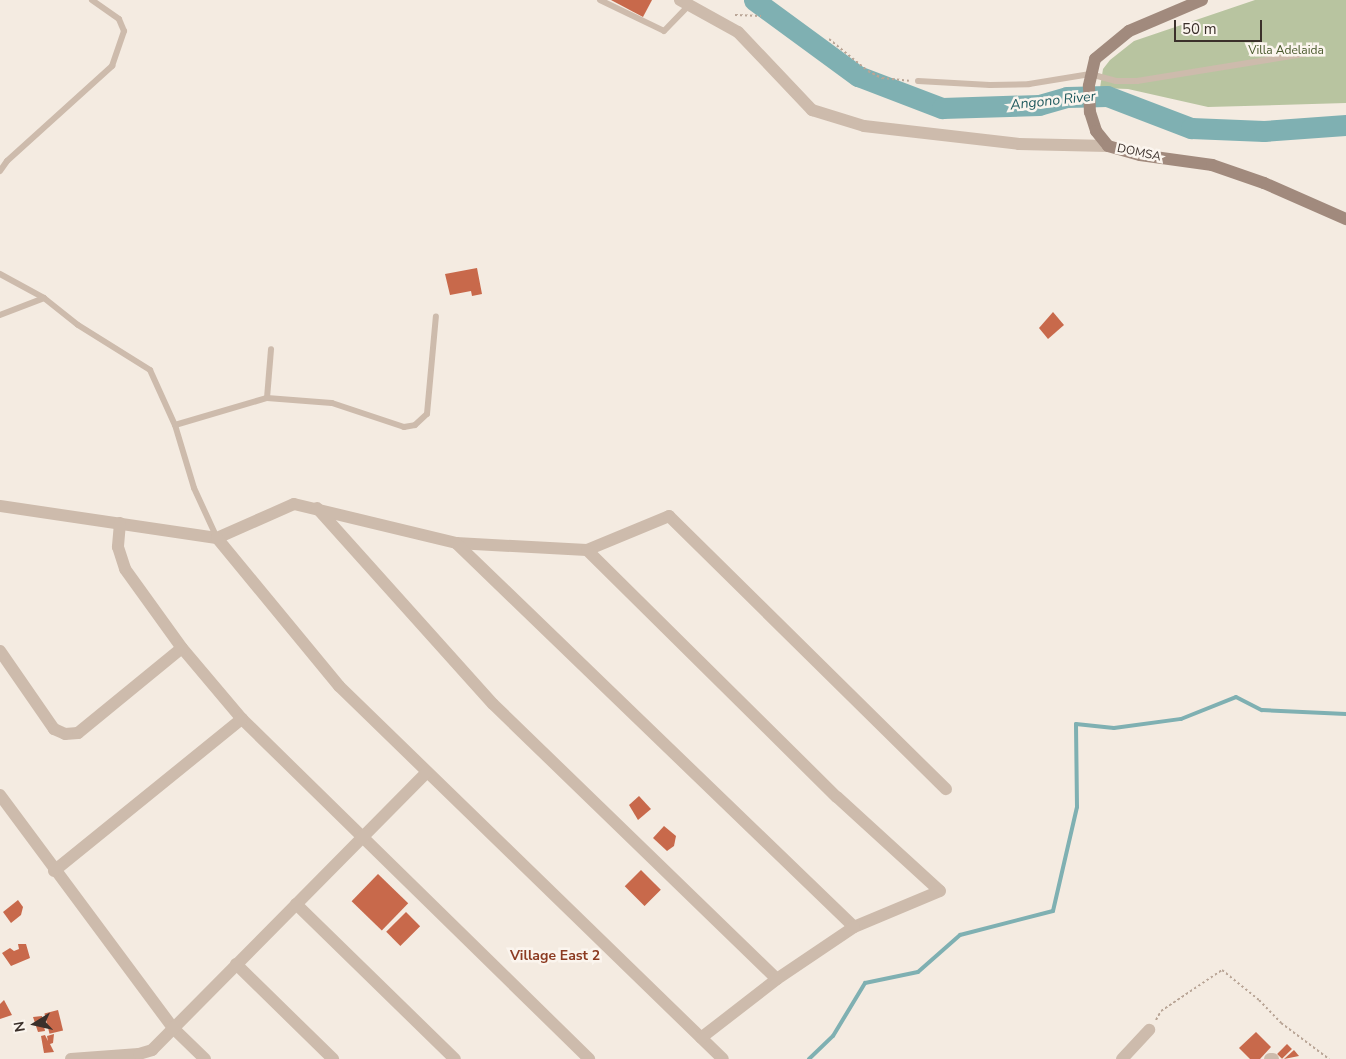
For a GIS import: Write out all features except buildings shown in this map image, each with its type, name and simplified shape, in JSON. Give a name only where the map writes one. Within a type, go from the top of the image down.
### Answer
[{"type":"main road","points":[[1090,80],[1095,59],[1129,31],[1202,0]]},
{"type":"main road","name":"DOMSA","points":[[1090,80],[1090,112],[1096,131],[1108,146],[1140,155],[1212,166],[1264,183],[1346,219]]},
{"type":"street","points":[[684,3],[738,32],[812,110],[864,126],[1019,144],[1108,146]]},
{"type":"street","points":[[0,506],[217,538],[294,504],[456,543],[587,550],[669,516],[946,789]]},
{"type":"street","points":[[317,508],[493,704],[776,979]]},
{"type":"street","points":[[120,523],[118,547],[125,568],[182,648],[242,719],[360,838],[589,1059]]},
{"type":"street","points":[[217,538],[339,686],[426,773],[722,1059]]},
{"type":"street","points":[[456,543],[854,927]]},
{"type":"street","points":[[587,550],[837,797],[940,891],[854,927],[776,979],[701,1038]]},
{"type":"street","points":[[0,651],[54,729],[65,734],[78,733],[182,648]]},
{"type":"street","points":[[54,871],[242,719]]},
{"type":"street","points":[[71,1059],[139,1054],[152,1050],[172,1027],[426,773]]},
{"type":"street","points":[[0,795],[54,871],[172,1027],[205,1059]]},
{"type":"street","points":[[296,904],[455,1059]]},
{"type":"street","points":[[236,964],[333,1059]]},
{"type":"street","points":[[1122,1059],[1149,1030]]},
{"type":"lane","points":[[0,171],[112,66],[124,31],[119,18],[92,0]]},
{"type":"lane","points":[[600,0],[664,31],[684,3]]},
{"type":"lane","points":[[918,81],[1010,84],[1090,80],[1137,81],[1304,54]]},
{"type":"lane","points":[[0,274],[44,298],[78,325],[150,370],[174,425],[194,488],[217,538]]},
{"type":"lane","points":[[0,315],[44,298]]},
{"type":"lane","points":[[174,425],[267,398],[332,403],[404,427],[415,425],[427,414],[436,316]]},
{"type":"lane","points":[[267,398],[271,349]]},
{"type":"path","points":[[830,39],[868,71],[882,78],[918,81]]},
{"type":"path","points":[[1149,1030],[1161,1011],[1222,970],[1259,1000],[1281,1023],[1329,1059]]},
{"type":"green space","name":"Villa Adelaida","points":[[1255,0],[1346,0],[1346,103],[1208,107],[1128,89],[1100,88],[1103,69],[1110,60],[1134,41]]},
{"type":"waterway","name":"Angono River","points":[[754,0],[858,76],[942,108],[1039,105],[1067,97],[1107,96],[1191,128],[1264,131],[1346,125]]},
{"type":"waterway","points":[[809,1059],[833,1036],[865,983],[918,972],[960,935],[1053,911],[1077,807],[1076,724],[1114,728],[1181,719],[1236,697],[1262,710],[1346,714]]},
{"type":"district","name":"Village East 2","points":[[555,956]]}]
